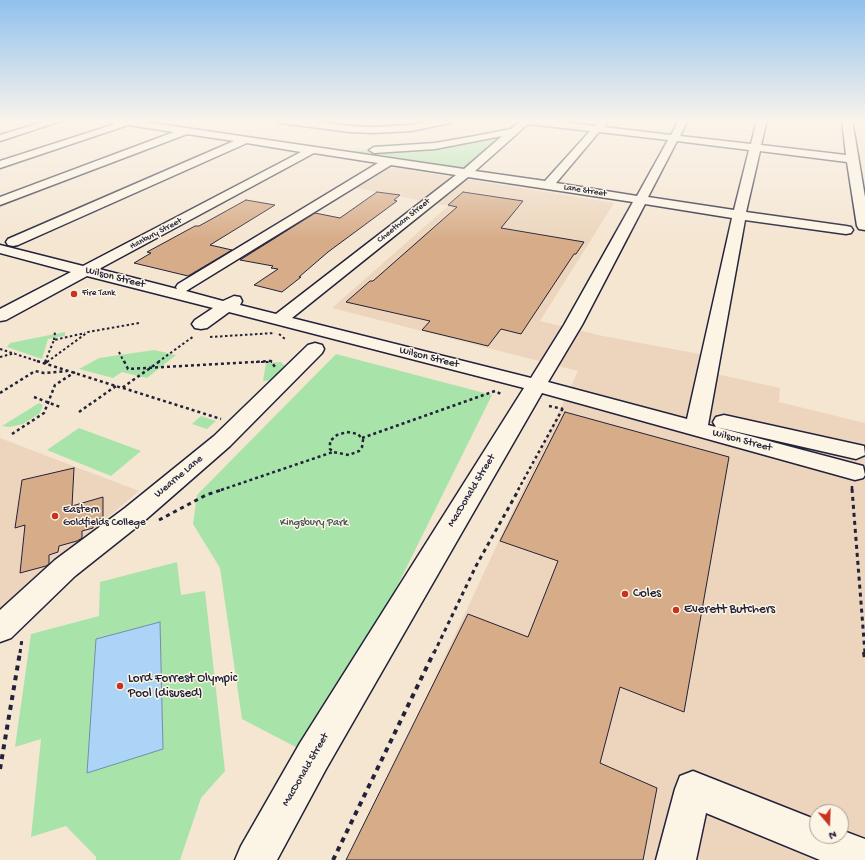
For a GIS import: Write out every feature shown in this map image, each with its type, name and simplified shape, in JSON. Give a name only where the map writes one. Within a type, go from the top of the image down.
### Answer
[{"type":"street","points":[[0,165],[15,160]]},
{"type":"street","points":[[0,201],[108,160]]},
{"type":"street","points":[[0,265],[9,246],[206,160]]},
{"type":"street","name":"Hanbury Street","points":[[0,316],[293,160]]},
{"type":"street","name":"Lane Street","points":[[383,160],[739,215],[851,234],[851,227],[865,226]]},
{"type":"street","name":"Cheetham Street","points":[[281,322],[481,160]]},
{"type":"street","points":[[548,185],[569,160]]},
{"type":"street","name":"MacDonald Street","points":[[255,860],[313,756],[542,389],[573,325],[663,160]]},
{"type":"street","points":[[697,423],[739,215],[752,160]]},
{"type":"street","points":[[852,160],[865,226]]},
{"type":"street","points":[[184,287],[389,161]]},
{"type":"street","name":"Wilson Street","points":[[9,246],[231,303]]},
{"type":"street","name":"Wilson Street","points":[[91,268],[184,287],[281,322],[542,389],[697,423],[859,467]]},
{"type":"street","points":[[199,334],[231,303]]},
{"type":"street","name":"Wearne Lane","points":[[11,631],[65,568],[134,515],[222,441],[316,349]]},
{"type":"street","points":[[676,860],[693,789],[865,859]]},
{"type":"path","points":[[122,388],[199,334],[281,322]]},
{"type":"path","points":[[54,340],[139,323]]},
{"type":"path","points":[[45,363],[54,340],[55,332]]},
{"type":"path","points":[[45,363],[88,332]]},
{"type":"path","points":[[0,349],[221,419]]},
{"type":"path","points":[[119,352],[128,369],[271,362],[276,368],[273,373]]},
{"type":"path","points":[[0,357],[15,354]]},
{"type":"path","points":[[0,393],[35,371],[44,373],[68,370]]},
{"type":"path","points":[[12,434],[44,413],[54,385],[75,372]]},
{"type":"path","points":[[79,412],[116,386]]},
{"type":"path","points":[[542,389],[570,411]]},
{"type":"path","points":[[362,438],[495,391],[501,394]]},
{"type":"path","points":[[34,397],[60,407]]},
{"type":"path","points":[[333,860],[476,566],[564,407]]},
{"type":"path","points":[[217,423],[227,414]]},
{"type":"path","points":[[157,521],[206,495],[333,452],[343,455],[354,453],[362,448],[364,444],[362,438],[353,433],[347,432],[337,435],[330,441],[329,445],[333,452]]},
{"type":"path","points":[[859,467],[865,659]]},
{"type":"path","points":[[0,770],[11,631]]},
{"type":"shaded area","points":[[385,166],[614,203],[540,321],[603,336],[705,355],[698,370],[780,388],[779,402],[865,423],[865,860],[350,860],[578,371],[332,308],[448,206],[351,187]]},
{"type":"shaded area","name":"Eastern Goldfields College","points":[[0,438],[139,491],[0,609]]},
{"type":"green space","points":[[383,160],[481,160],[466,173]]},
{"type":"green space","points":[[65,332],[65,336],[48,339],[42,359],[7,347],[10,343]]},
{"type":"green space","points":[[154,350],[176,355],[147,378],[122,372],[113,378],[79,369],[99,358]]},
{"type":"green space","name":"Kingsbury Park","points":[[336,354],[492,395],[313,756],[242,719],[220,568],[193,524],[197,495]]},
{"type":"green space","points":[[281,362],[285,366],[282,373],[274,380],[263,381],[266,363]]},
{"type":"green space","points":[[39,403],[43,405],[40,413],[23,424],[9,427],[2,426]]},
{"type":"green space","points":[[201,416],[216,421],[207,429],[192,424]]},
{"type":"green space","points":[[79,428],[141,451],[111,476],[47,450]]},
{"type":"green space","name":"Lord Forrest Olympic Pool (disused)","points":[[177,562],[181,595],[205,591],[225,771],[201,798],[180,860],[96,860],[96,857],[66,826],[31,837],[41,739],[15,747],[31,634],[99,616],[100,582]]},
{"type":"water","points":[[160,622],[163,749],[87,773],[96,639]]},
{"type":"building","points":[[377,192],[400,195],[394,200],[397,201],[328,252],[282,292],[254,285],[278,269],[271,268],[273,266],[240,260],[315,213],[340,218]]},
{"type":"building","points":[[463,192],[523,201],[501,228],[584,242],[576,254],[574,254],[521,334],[501,329],[488,346],[422,330],[430,321],[346,302],[370,281],[373,281],[457,207],[448,205]]},
{"type":"building","points":[[246,200],[275,205],[210,245],[232,250],[188,276],[134,263],[151,253],[147,252]]},
{"type":"building","points":[[565,412],[729,457],[684,712],[620,687],[600,763],[657,788],[643,860],[346,860],[468,614],[528,637],[558,561],[500,541]]},
{"type":"building","points":[[74,468],[72,506],[103,497],[103,518],[93,521],[93,528],[82,531],[82,538],[59,546],[58,552],[49,555],[49,564],[46,566],[20,573],[25,525],[15,528],[22,480]]},
{"type":"place","name":"Fire Tank","points":[[74,294]]},
{"type":"place","name":"Eastern Goldfields College","points":[[55,516]]},
{"type":"place","name":"Coles","points":[[625,594]]},
{"type":"place","name":"Everett Butchers","points":[[676,610]]},
{"type":"place","name":"Lord Forrest Olympic Pool (disused)","points":[[120,686]]}]
